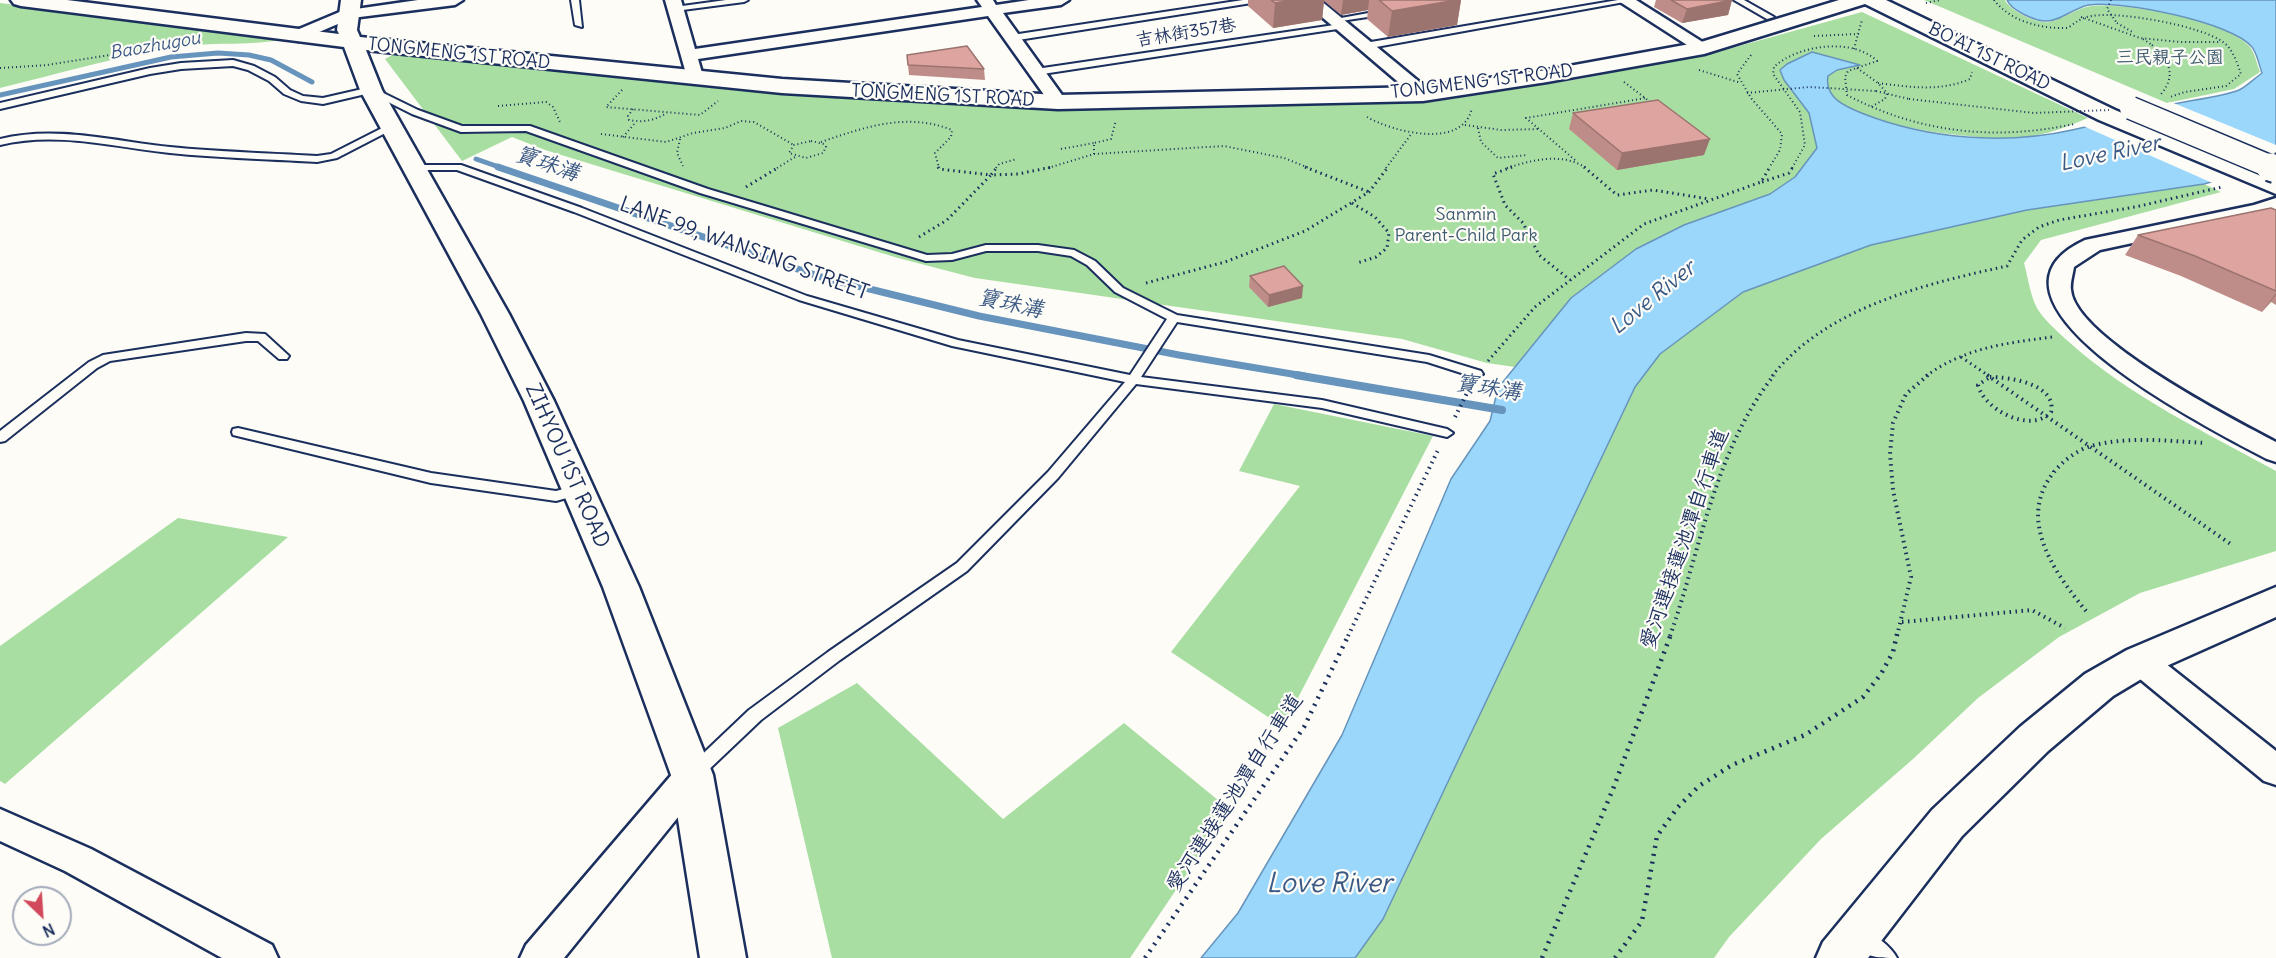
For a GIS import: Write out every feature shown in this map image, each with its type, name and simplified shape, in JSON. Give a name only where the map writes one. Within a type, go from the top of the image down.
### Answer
[{"type":"street","name":"TONGMENG 1ST ROAD","points":[[21,0],[304,32],[349,22],[691,67],[794,87],[1054,97],[1416,89],[1547,76],[1864,6]]},
{"type":"street","name":"TONGMENG 1ST ROAD","points":[[87,0],[304,32]]},
{"type":"street","points":[[304,32],[455,0]]},
{"type":"street","points":[[674,5],[691,67],[989,5],[1061,0]]},
{"type":"street","points":[[1310,0],[1416,89]]},
{"type":"street","name":"TONGMENG 1ST ROAD","points":[[1698,44],[1770,17],[1826,0]]},
{"type":"street","name":"BO'AI 1ST ROAD","points":[[1901,0],[2117,111]]},
{"type":"street","points":[[1625,1],[1698,44]]},
{"type":"street","points":[[989,5],[1054,97]]},
{"type":"street","name":"BO'AI 1ST ROAD","points":[[1864,6],[2117,111]]},
{"type":"street","name":"ZIHYOU 1ST ROAD","points":[[349,22],[371,90],[415,167],[540,401],[621,587],[692,775],[723,958]]},
{"type":"street","points":[[2117,111],[2265,173],[2276,187]]},
{"type":"street","points":[[2276,204],[2247,213],[2093,245],[2074,255],[2063,266],[2059,279],[2063,301],[2076,323],[2118,360],[2169,394],[2276,453]]},
{"type":"street","points":[[1862,950],[1947,823],[2034,739],[2099,685],[2140,661],[2276,601]]},
{"type":"street","points":[[2140,661],[2276,771]]},
{"type":"street","points":[[539,958],[692,775]]},
{"type":"street","points":[[0,824],[78,860],[259,958]]},
{"type":"lane","points":[[575,0],[579,25]]},
{"type":"lane","points":[[674,5],[744,0]]},
{"type":"lane","points":[[1012,38],[1258,0]]},
{"type":"lane","points":[[1738,0],[1770,17]]},
{"type":"lane","points":[[1365,45],[1625,1]]},
{"type":"lane","name":"吉林街357巷","points":[[1036,72],[1338,23],[1391,11]]},
{"type":"lane","points":[[0,106],[120,76],[181,66],[233,63],[251,68],[272,79],[287,92],[301,98],[323,100],[371,90],[415,112],[461,129],[527,128],[704,191],[926,258],[952,257],[986,248],[1038,248],[1074,253],[1091,263],[1119,290],[1174,318],[1429,360],[1477,374]]},
{"type":"lane","points":[[0,142],[13,136],[41,136],[171,150],[317,159],[334,156],[392,126]]},
{"type":"lane","name":"LANE 99, WANSING STREET","points":[[415,167],[458,167],[578,210],[803,298],[945,340],[1133,380],[1322,404],[1446,433]]},
{"type":"lane","points":[[692,775],[755,715],[834,656],[962,567],[1053,475],[1133,380],[1174,318]]},
{"type":"lane","points":[[0,438],[93,364],[107,358],[246,337],[261,337],[283,356]]},
{"type":"lane","points":[[238,432],[431,478],[556,496],[580,490]]},
{"type":"path","points":[[1935,2],[1940,0]]},
{"type":"path","points":[[2111,0],[2108,9],[2117,23],[2162,52],[2171,67],[2172,76],[2168,86],[2157,98]]},
{"type":"path","points":[[1804,38],[1858,34],[1864,6]]},
{"type":"path","points":[[2081,17],[2140,38],[2180,42],[2223,42]]},
{"type":"path","name":"愛河連接蓮池潭自行車道","points":[[1145,958],[1304,727],[1446,433],[1477,374],[1535,307],[1644,224],[1789,173],[1804,145],[1800,112],[1773,74],[1774,67],[1787,56],[1819,48],[1854,49],[1858,34]]},
{"type":"path","points":[[0,68],[47,65],[192,43]]},
{"type":"path","points":[[1758,48],[1737,74],[1747,93],[1782,134],[1780,150],[1761,182]]},
{"type":"path","points":[[1878,83],[1937,88],[1957,86],[1970,78],[1973,67]]},
{"type":"path","points":[[1857,68],[1878,83],[1887,93]]},
{"type":"path","points":[[1696,69],[1741,83]]},
{"type":"path","points":[[1622,80],[1653,104]]},
{"type":"path","points":[[628,84],[606,107],[700,115],[723,96]]},
{"type":"path","points":[[1747,93],[1809,87],[1876,91],[1909,99],[2022,112],[2074,114],[2117,111]]},
{"type":"path","points":[[1868,108],[1885,99],[1887,93]]},
{"type":"path","points":[[1646,98],[1526,118],[1617,195],[1653,190],[1710,199]]},
{"type":"path","points":[[498,106],[546,102],[553,107],[562,125]]},
{"type":"path","points":[[1465,125],[1473,110],[1470,103]]},
{"type":"path","points":[[633,109],[627,116],[629,120],[636,122],[659,118],[668,112]]},
{"type":"path","points":[[1361,110],[1386,127],[1412,133],[1443,132],[1465,125],[1478,128],[1539,129]]},
{"type":"path","points":[[1061,149],[1111,139],[1119,111]]},
{"type":"path","points":[[592,133],[666,142],[693,133],[725,128],[741,121],[754,122],[794,145],[810,141],[821,142],[892,122],[924,120],[952,130],[951,137],[934,153],[939,169],[991,175],[1018,174],[1037,171],[1094,154],[1224,146],[1284,158],[1369,192]]},
{"type":"path","points":[[604,156],[636,122]]},
{"type":"path","points":[[1478,128],[1478,137],[1484,147],[1498,158],[1528,155]]},
{"type":"path","points":[[1119,290],[1225,262],[1305,231],[1369,192],[1412,133]]},
{"type":"path","points":[[680,139],[676,148],[678,158],[685,170]]},
{"type":"path","points":[[794,145],[789,153],[795,157],[807,158],[823,153],[826,147],[821,142]]},
{"type":"path","points":[[1094,143],[1094,154]]},
{"type":"path","points":[[737,192],[795,157]]},
{"type":"path","points":[[914,238],[923,237],[977,193],[999,164],[1017,159]]},
{"type":"path","points":[[1570,280],[1539,255],[1523,223],[1505,205],[1493,174],[1506,167],[1544,160],[1576,161]]},
{"type":"path","name":"愛河連接蓮池潭自行車道","points":[[1542,958],[1619,776],[1677,616],[1719,482],[1747,413],[1779,368],[1819,335],[1850,315],[1902,293],[2007,266],[2022,240],[2039,226],[2230,185]]},
{"type":"path","points":[[1352,203],[1375,217],[1389,233],[1387,248],[1376,257],[1357,263]]},
{"type":"path","points":[[1615,958],[1642,921],[1657,836],[1678,807],[1699,786],[1732,765],[1805,735],[1863,697],[1881,674],[1893,652],[1911,577],[1893,490],[1890,454],[1893,423],[1906,394],[1952,359],[1996,344],[2052,337]]},
{"type":"path","points":[[1960,357],[2232,544]]},
{"type":"path","points":[[1990,377],[2017,380],[2043,393],[2053,406],[2052,412],[2047,417],[2026,419],[2000,412],[1990,406],[1977,392],[1977,385],[1990,377]]},
{"type":"path","points":[[2086,611],[2064,586],[2037,528],[2038,502],[2047,477],[2067,459],[2090,447],[2159,440],[2216,444]]},
{"type":"path","points":[[1902,622],[2032,610],[2065,628]]},
{"type":"green space","name":"三民親子公園","points":[[1924,0],[2005,0],[2018,12],[2031,19],[2044,22],[2054,21],[2092,6],[2127,7],[2176,15],[2221,29],[2239,38],[2252,50],[2260,72],[2234,89],[2167,103]]},
{"type":"green space","points":[[0,3],[284,39],[184,46],[138,54],[0,88]]},
{"type":"green space","name":"Sanmin Parent-Child Park","points":[[1862,12],[2088,118],[2050,132],[2009,138],[1941,133],[1886,122],[1861,114],[1841,104],[1828,91],[1828,76],[1837,70],[1859,65],[1811,52],[1787,64],[1784,80],[1809,113],[1818,148],[1795,177],[1770,194],[1684,225],[1636,249],[1571,298],[1515,367],[1487,363],[1402,339],[975,278],[898,258],[545,150],[512,137],[462,161],[385,59],[398,52],[865,95],[1072,110],[1432,102],[1579,79],[1714,53]]},
{"type":"green space","points":[[2204,184],[2221,192],[2041,240],[2024,263],[2037,308],[2056,330],[2092,361],[2168,412],[2276,471],[2276,551],[2140,593],[2059,637],[1978,698],[1913,759],[1821,839],[1729,937],[1714,958],[1355,958],[1383,919],[1635,387],[1660,354],[1743,292],[1871,245],[2027,210]]},
{"type":"green space","points":[[1274,404],[1433,436],[1283,727],[1171,652],[1300,486],[1239,471]]},
{"type":"green space","points":[[178,518],[288,537],[5,784],[0,781],[0,646]]},
{"type":"green space","points":[[857,683],[1003,819],[1124,723],[1230,810],[1130,958],[832,958],[778,728]]},
{"type":"water","name":"Love River","points":[[2007,0],[2276,0],[2276,164],[2204,184],[2027,210],[1871,245],[1743,292],[1660,354],[1635,387],[1383,919],[1355,958],[1201,958],[1238,913],[1342,735],[1451,479],[1490,421],[1498,388],[1571,298],[1636,249],[1684,225],[1770,194],[1795,177],[1817,148],[1809,113],[1784,80],[1780,70],[1787,64],[1812,52],[1860,65],[1837,70],[1828,76],[1829,90],[1844,105],[1864,114],[1914,129],[1940,134],[1994,138],[2046,135],[2169,105],[2227,94],[2241,89],[2262,73],[2252,47],[2241,38],[2200,21],[2149,10],[2104,4],[2084,6],[2051,21],[2041,21],[2018,11]]},
{"type":"pier","points":[[2171,102],[2276,145],[2276,167],[2217,185],[2081,125]]},
{"type":"building","points":[[1271,0],[1294,0],[1275,3]]},
{"type":"building","points":[[1379,0],[1457,0],[1392,11]]},
{"type":"building","points":[[1671,0],[1732,0],[1687,9]]},
{"type":"building","points":[[967,46],[984,69],[908,65],[907,55]]},
{"type":"building","points":[[1658,100],[1710,139],[1622,153],[1573,113]]},
{"type":"building","points":[[2271,208],[2276,210],[2276,291],[2195,256],[2138,235]]},
{"type":"building","points":[[1284,266],[1303,286],[1269,295],[1250,276]]},
{"type":"waterway","name":"Baozhugou","points":[[0,95],[171,57],[218,53],[249,55],[271,60],[312,82]]},
{"type":"waterway","name":"寶珠溝","points":[[476,159],[502,168]]},
{"type":"waterway","name":"寶珠溝","points":[[498,167],[821,277],[979,316],[1179,355],[1304,376]]},
{"type":"waterway","name":"寶珠溝","points":[[1296,375],[1502,410]]}]
